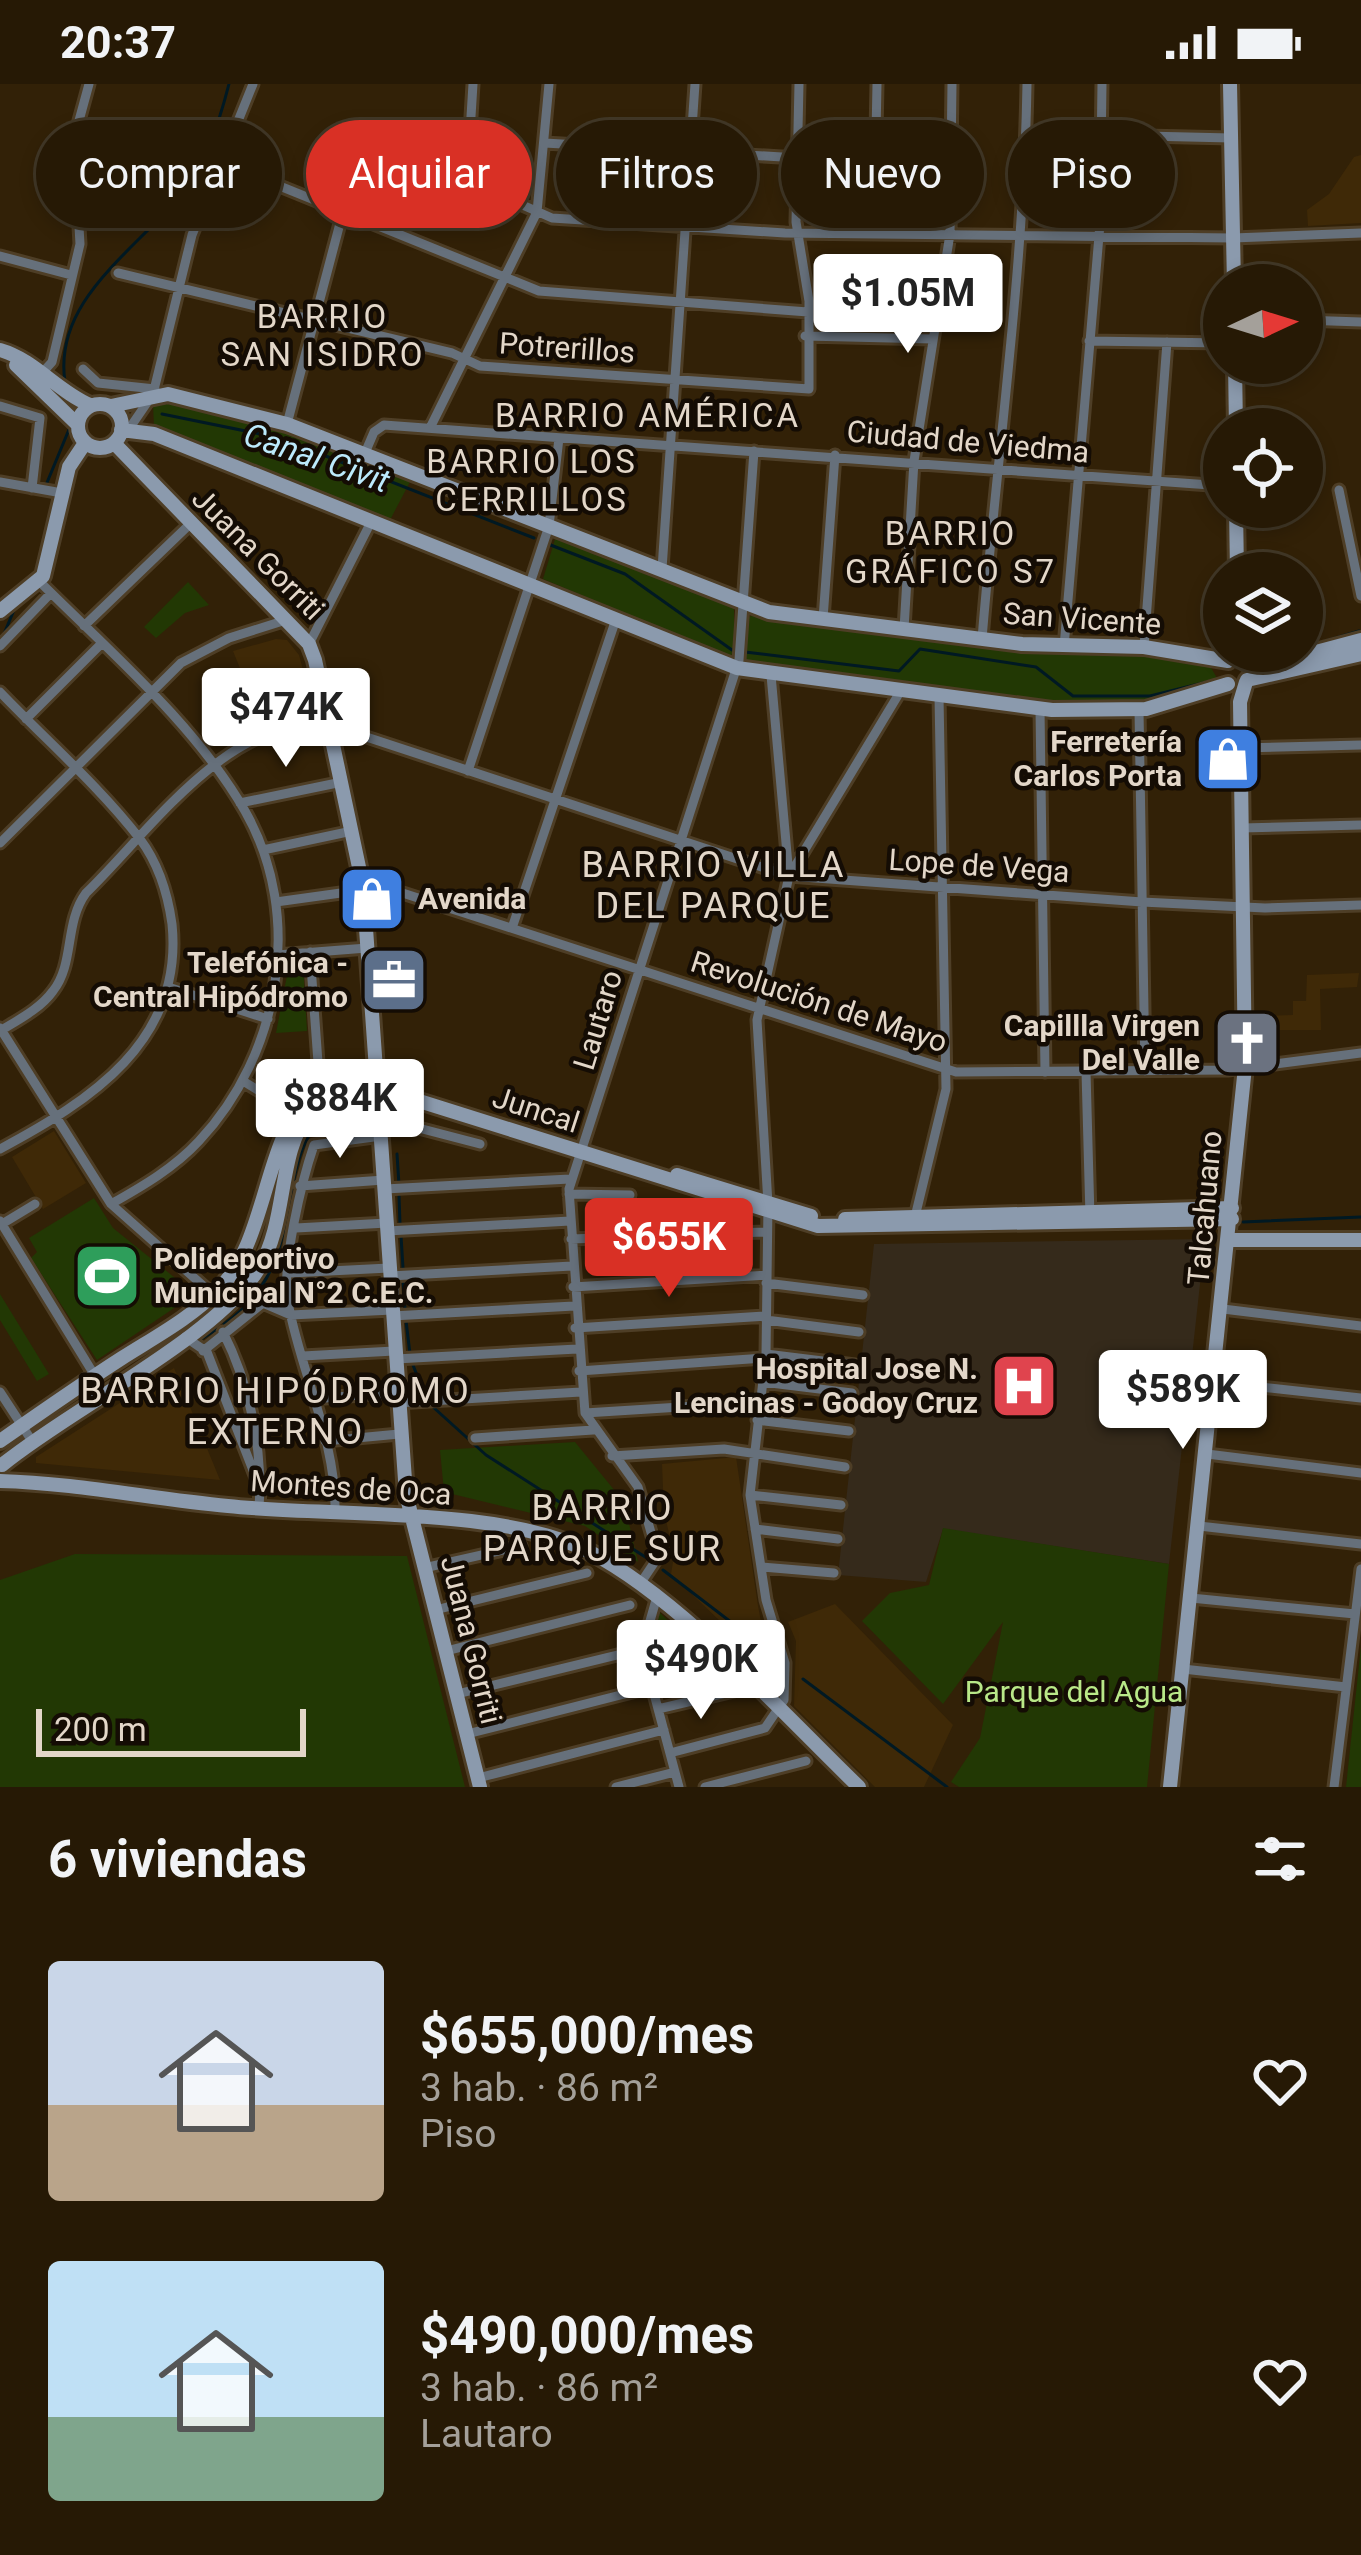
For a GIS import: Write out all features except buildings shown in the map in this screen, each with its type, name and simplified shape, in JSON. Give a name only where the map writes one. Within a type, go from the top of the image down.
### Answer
[{"type":"street","points":[[42,374],[52,362],[81,228],[74,139],[89,84]]},
{"type":"street","points":[[0,359],[22,369],[77,424],[85,442],[100,448],[122,434],[154,392],[192,235],[253,84]]},
{"type":"street","points":[[471,120],[473,84]]},
{"type":"street","points":[[430,428],[537,212],[549,84]]},
{"type":"street","points":[[692,120],[695,84]]},
{"type":"street","points":[[799,84],[799,120]]},
{"type":"street","points":[[874,233],[877,84]]},
{"type":"street","points":[[904,629],[914,460],[950,234],[952,84]]},
{"type":"street","points":[[982,639],[996,466],[1024,235],[1027,84]]},
{"type":"street","points":[[1102,84],[1102,120]]},
{"type":"street","points":[[1231,84],[1234,264]]},
{"type":"street","points":[[1175,137],[1232,138]]},
{"type":"street","points":[[544,143],[556,144]]},
{"type":"street","points":[[532,210],[556,218]]},
{"type":"street","points":[[287,424],[339,228]]},
{"type":"street","points":[[384,228],[550,293],[808,312]]},
{"type":"street","points":[[662,569],[686,228]]},
{"type":"street","points":[[708,228],[1233,238],[1361,233]]},
{"type":"street","points":[[798,228],[808,312],[805,336],[933,339]]},
{"type":"street","points":[[1064,647],[1099,228]]},
{"type":"street","points":[[0,256],[70,275]]},
{"type":"street","name":"Potrerillos","points":[[118,273],[316,320],[480,366],[809,389],[805,336]]},
{"type":"street","points":[[1323,321],[1361,322]]},
{"type":"street","points":[[1089,341],[1203,343]]},
{"type":"street","points":[[1144,647],[1167,342]]},
{"type":"street","points":[[0,350],[90,405],[111,406],[122,434],[371,522],[737,668],[1040,710],[1139,710],[1361,654]]},
{"type":"street","name":"San Vicente","points":[[83,368],[98,383],[287,424],[744,603],[824,619],[982,639],[1203,654]]},
{"type":"street","name":"San Vicente","points":[[111,406],[154,392]]},
{"type":"street","points":[[77,424],[90,405]]},
{"type":"street","points":[[0,406],[40,418],[47,490],[39,581],[0,611]]},
{"type":"street","name":"Ciudad de Viedma","points":[[365,453],[378,427],[430,428],[1203,484]]},
{"type":"street","name":"Juana Gorriti","points":[[122,434],[190,524],[309,644],[363,886],[399,1435],[412,1517],[479,1782]]},
{"type":"street","points":[[468,771],[549,526],[559,438]]},
{"type":"street","points":[[47,490],[85,442]]},
{"type":"street","name":"Lautaro","points":[[639,1586],[657,1563],[657,1547],[638,1486],[593,1430],[580,1392],[570,1179],[737,668],[754,451]]},
{"type":"street","points":[[824,619],[835,455]]},
{"type":"street","points":[[0,482],[47,490]]},
{"type":"street","points":[[1339,490],[1361,596]]},
{"type":"street","points":[[309,644],[371,522]]},
{"type":"street","points":[[84,626],[190,524]]},
{"type":"street","points":[[39,581],[214,764],[263,850],[276,902],[277,955],[268,1019],[243,1081],[191,1149],[111,1204]]},
{"type":"street","points":[[0,646],[51,593]]},
{"type":"street","points":[[512,928],[616,619]]},
{"type":"street","points":[[0,843],[147,692],[193,655],[286,620]]},
{"type":"street","name":"San Vicente","points":[[1323,650],[1361,640]]},
{"type":"street","points":[[26,719],[101,644]]},
{"type":"street","points":[[1222,672],[1238,683]]},
{"type":"street","points":[[1238,672],[1238,683]]},
{"type":"street","points":[[670,1754],[765,1728],[781,1711],[785,1663],[761,1567],[750,1495],[766,1356],[768,1210],[759,1008],[789,876],[771,675]]},
{"type":"street","name":"Talcahuano","points":[[1170,1787],[1231,1240],[1245,1067],[1238,683]]},
{"type":"street","points":[[0,692],[141,840],[162,882],[170,915],[168,987],[154,1024],[129,1061],[56,1118],[0,1148]]},
{"type":"street","points":[[789,876],[900,692]]},
{"type":"street","points":[[914,1222],[946,1089],[939,696]]},
{"type":"street","points":[[1040,710],[1045,1072]]},
{"type":"street","points":[[1139,710],[1145,1071]]},
{"type":"street","points":[[226,1306],[111,1204],[0,1030],[54,990],[78,904],[214,764],[276,728],[330,725]]},
{"type":"street","name":"Lope de Vega","points":[[330,725],[789,876],[1243,908],[1361,905]]},
{"type":"street","points":[[1240,748],[1361,746]]},
{"type":"street","points":[[240,803],[342,782]]},
{"type":"street","points":[[1241,828],[1361,825]]},
{"type":"street","points":[[263,850],[352,831]]},
{"type":"street","name":"Revolución de Mayo","points":[[276,902],[363,886],[384,887],[945,1069],[1145,1071],[1245,1067],[1361,1053]]},
{"type":"street","points":[[277,955],[367,948]]},
{"type":"street","points":[[310,952],[320,1093]]},
{"type":"street","points":[[168,987],[268,1019]]},
{"type":"street","points":[[1087,1072],[1090,1217]]},
{"type":"street","points":[[243,1081],[295,1113]]},
{"type":"street","name":"Juncal","points":[[2,1457],[21,1426],[214,1294],[247,1255],[275,1149],[295,1113],[320,1093],[345,1082],[377,1085],[768,1210],[914,1222],[1232,1214]]},
{"type":"street","name":"Juncal","points":[[2,1457],[226,1306],[267,1252],[287,1157],[305,1122],[334,1100],[377,1085],[582,1149]]},
{"type":"street","points":[[382,1129],[400,1095]]},
{"type":"street","points":[[335,1513],[325,1441],[291,1315],[290,1273],[300,1186],[316,1141],[382,1129],[480,1144]]},
{"type":"street","points":[[300,1186],[570,1179]]},
{"type":"street","points":[[569,1194],[630,1195]]},
{"type":"street","points":[[35,1204],[1,1222],[95,1376]]},
{"type":"street","points":[[296,1228],[570,1221]]},
{"type":"street","points":[[571,1238],[767,1232]]},
{"type":"street","points":[[1231,1240],[1361,1240]]},
{"type":"street","points":[[290,1273],[572,1266]]},
{"type":"street","points":[[573,1287],[766,1278],[862,1295]]},
{"type":"street","points":[[203,1351],[263,1303],[291,1315],[574,1306]]},
{"type":"street","points":[[1223,1310],[1361,1326]]},
{"type":"street","points":[[214,1317],[242,1376],[261,1488],[259,1508]]},
{"type":"street","points":[[575,1328],[766,1318],[859,1332]]},
{"type":"street","points":[[184,1337],[203,1351],[232,1404],[261,1488]]},
{"type":"street","points":[[302,1356],[577,1349]]},
{"type":"street","points":[[579,1371],[766,1356],[855,1365]]},
{"type":"street","points":[[762,1382],[852,1394]]},
{"type":"street","points":[[1215,1382],[1361,1398]]},
{"type":"street","points":[[0,1392],[32,1441]]},
{"type":"street","points":[[314,1399],[580,1392]]},
{"type":"street","points":[[585,1413],[760,1402]]},
{"type":"street","points":[[758,1420],[848,1431]]},
{"type":"street","points":[[475,1438],[593,1430]]},
{"type":"street","points":[[325,1441],[399,1435]]},
{"type":"street","points":[[612,1456],[724,1449],[845,1467]]},
{"type":"street","points":[[1207,1454],[1361,1473]]},
{"type":"street","points":[[2,1457],[37,1484]]},
{"type":"street","name":"Montes de Oca","points":[[0,1481],[259,1508],[412,1517],[577,1546],[639,1586],[706,1639],[859,1787]]},
{"type":"street","points":[[750,1495],[841,1505]]},
{"type":"street","points":[[1199,1526],[1361,1544]]},
{"type":"street","points":[[755,1529],[838,1539]]},
{"type":"street","points":[[424,1568],[521,1546]]},
{"type":"street","points":[[761,1567],[834,1573]]},
{"type":"street","points":[[1334,1787],[1361,1569]]},
{"type":"street","points":[[435,1610],[587,1573]]},
{"type":"street","points":[[1191,1598],[1355,1615]]},
{"type":"street","points":[[656,1600],[642,1649],[679,1787]]},
{"type":"street","points":[[446,1652],[631,1605]]},
{"type":"street","points":[[457,1694],[642,1649]]},
{"type":"street","points":[[1183,1669],[1346,1688]]},
{"type":"street","points":[[467,1734],[652,1687]]},
{"type":"street","points":[[658,1709],[734,1691]]},
{"type":"street","points":[[479,1782],[664,1730]]},
{"type":"street","points":[[705,1787],[806,1761]]},
{"type":"street","points":[[616,1787],[675,1772]]},
{"type":"shaded area","points":[[1361,155],[1361,223],[1308,226],[1307,210],[1329,194],[1354,157]]},
{"type":"shaded area","points":[[287,640],[299,655],[311,699],[307,707],[260,718],[233,651]]},
{"type":"shaded area","points":[[1359,973],[1357,987],[1320,989],[1321,1030],[1262,1030],[1261,1016],[1293,1015],[1293,1001],[1306,1001],[1307,975]]},
{"type":"shaded area","points":[[54,1131],[86,1183],[43,1209],[12,1157]]},
{"type":"shaded area","name":"Hospital Jose N. Lencinas - Godoy Cruz","points":[[1205,1239],[1169,1564],[943,1529],[926,1582],[838,1575],[874,1244]]},
{"type":"shaded area","points":[[174,1368],[220,1480],[36,1463],[36,1457]]},
{"type":"shaded area","points":[[736,1457],[770,1669],[671,1574],[674,1556],[664,1511],[662,1464]]},
{"type":"shaded area","points":[[835,1604],[953,1725],[924,1787],[875,1787],[794,1706],[796,1641],[788,1622]]},
{"type":"green space","points":[[164,400],[276,428],[411,480],[390,520],[154,427],[153,404]]},
{"type":"green space","points":[[556,536],[734,607],[734,654],[727,656],[543,579]]},
{"type":"green space","points":[[188,582],[209,605],[185,613],[156,638],[144,627]]},
{"type":"green space","points":[[755,614],[980,647],[1139,653],[1203,665],[1203,672],[1214,672],[1217,678],[1180,695],[1127,703],[1063,703],[921,690],[750,665],[745,661],[749,617]]},
{"type":"green space","points":[[303,963],[307,1031],[276,1033],[289,965]]},
{"type":"green space","name":"Polideportivo Municipal N°2 C.E.C.","points":[[94,1198],[113,1228],[195,1294],[97,1360],[31,1258],[37,1252],[29,1238]]},
{"type":"green space","points":[[0,1294],[49,1374],[37,1381],[0,1320]]},
{"type":"green space","points":[[575,1442],[624,1502],[638,1562],[585,1526],[444,1492],[440,1450]]},
{"type":"green space","name":"Parque del Agua","points":[[943,1528],[1169,1564],[1147,1787],[959,1787],[951,1782],[980,1738],[1003,1622],[943,1704],[862,1621],[890,1593],[929,1585]]},
{"type":"green space","points":[[75,1554],[407,1556],[465,1787],[0,1787],[0,1580]]},
{"type":"green space","points":[[658,1611],[693,1644],[664,1666],[656,1639]]},
{"type":"green space","points":[[1361,1646],[1361,1787],[1346,1787]]},
{"type":"waterway","points":[[65,382],[65,353],[83,303],[186,187],[209,145],[229,84]]},
{"type":"waterway","name":"Canal Civit","points":[[162,414],[280,438],[534,538]]},
{"type":"waterway","name":"Canal Civit","points":[[46,485],[70,427]]},
{"type":"waterway","name":"Canal Civit","points":[[548,544],[625,574],[732,650]]},
{"type":"waterway","name":"Canal Civit","points":[[1,641],[14,610]]},
{"type":"waterway","name":"Canal Civit","points":[[1323,642],[1359,631]]},
{"type":"waterway","name":"Canal Civit","points":[[745,652],[899,671],[920,649],[1036,667],[1073,696],[1150,696],[1215,680]]},
{"type":"waterway","points":[[224,1324],[253,1298],[271,1270],[301,1152],[314,1127],[336,1105]]},
{"type":"waterway","points":[[333,1109],[344,1123],[367,1126]]},
{"type":"waterway","points":[[392,1126],[397,1131]]},
{"type":"waterway","points":[[397,1154],[399,1185]]},
{"type":"waterway","points":[[583,1160],[759,1216]]},
{"type":"waterway","points":[[399,1196],[400,1224]]},
{"type":"waterway","points":[[1243,1222],[1361,1217]]},
{"type":"waterway","points":[[777,1222],[810,1231]]},
{"type":"waterway","points":[[825,1232],[887,1232]]},
{"type":"waterway","points":[[401,1236],[403,1268]]},
{"type":"waterway","points":[[403,1280],[405,1309]]},
{"type":"waterway","points":[[406,1321],[410,1354]]},
{"type":"waterway","points":[[198,1341],[219,1328]]},
{"type":"waterway","points":[[149,1373],[191,1346]]},
{"type":"waterway","points":[[413,1365],[425,1396]]},
{"type":"waterway","points":[[29,1453],[126,1389]]},
{"type":"waterway","points":[[433,1407],[486,1455],[650,1560]]},
{"type":"waterway","points":[[663,1570],[778,1658]]},
{"type":"waterway","points":[[803,1679],[947,1787]]},
{"type":"place","name":"Ferretería Carlos Porta","points":[[1228,759]]},
{"type":"place","name":"Avenida","points":[[372,899]]},
{"type":"place","name":"Telefónica - Central Hipódromo","points":[[394,980]]},
{"type":"place","name":"Capillla Virgen Del Valle","points":[[1247,1043]]},
{"type":"place","name":"Polideportivo Municipal N°2 C.E.C.","points":[[107,1276]]},
{"type":"place","name":"Hospital Jose N. Lencinas - Godoy Cruz","points":[[1024,1386]]},
{"type":"district","name":"BARRIO SAN ISIDRO","points":[[323,335]]},
{"type":"district","name":"BARRIO AMÉRICA","points":[[648,415]]},
{"type":"district","name":"BARRIO LOS CERRILLOS","points":[[532,480]]},
{"type":"district","name":"BARRIO GRÁFICO S7","points":[[951,552]]},
{"type":"district","name":"BARRIO VILLA DEL PARQUE","points":[[714,884]]},
{"type":"district","name":"BARRIO HIPÓDROMO EXTERNO","points":[[276,1410]]},
{"type":"district","name":"BARRIO PARQUE SUR","points":[[603,1528]]}]
